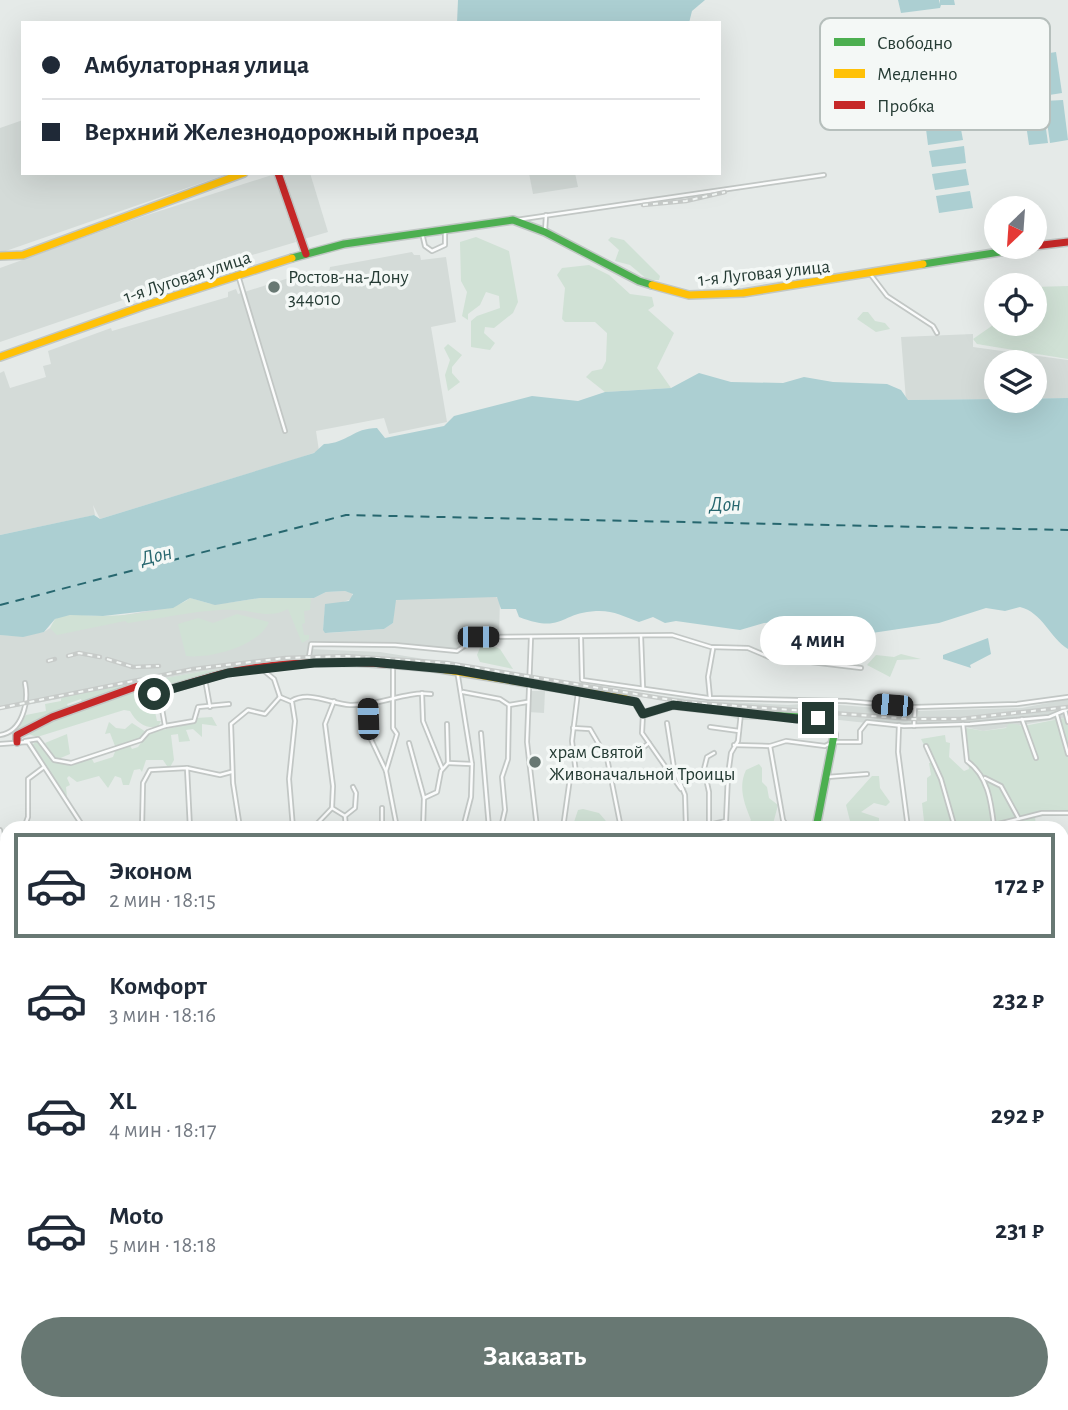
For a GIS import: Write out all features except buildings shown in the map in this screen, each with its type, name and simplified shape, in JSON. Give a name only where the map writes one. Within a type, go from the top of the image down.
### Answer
[{"type":"main road","points":[[0,256],[23,255],[239,175]]},
{"type":"main road","points":[[279,175],[306,254]]},
{"type":"main road","name":"1-я Луговая улица","points":[[0,357],[306,254],[344,244],[513,220],[545,232],[639,281],[688,295],[734,295],[984,255]]},
{"type":"main road","name":"1-я Луговая улица","points":[[1047,245],[1068,242]]},
{"type":"main road","points":[[23,742],[17,735],[33,725],[138,686],[154,694],[205,677],[308,663],[371,662],[457,670],[636,702],[643,714],[673,705],[818,718],[831,724],[833,742],[818,821]]},
{"type":"street","name":"1-я Луговая улица","points":[[513,220],[824,175]]},
{"type":"street","points":[[545,232],[546,215]]},
{"type":"street","points":[[422,233],[425,246],[432,251],[440,250],[445,245],[445,230]]},
{"type":"street","points":[[238,275],[285,431]]},
{"type":"street","points":[[871,275],[887,296],[933,326],[937,333]]},
{"type":"street","points":[[308,663],[312,644],[395,645],[457,651],[478,637],[556,634],[581,638],[672,635],[713,647],[748,648],[769,657],[861,668]]},
{"type":"street","points":[[641,636],[642,688]]},
{"type":"street","points":[[531,637],[527,702],[530,786],[536,821]]},
{"type":"street","points":[[581,638],[582,680],[710,698],[846,701],[915,707],[1017,704],[1068,697]]},
{"type":"street","points":[[710,698],[708,677],[713,647]]},
{"type":"street","points":[[386,771],[388,756],[397,734],[393,728],[393,666]]},
{"type":"street","points":[[263,670],[274,679],[280,697]]},
{"type":"street","points":[[457,670],[472,764],[471,797],[465,821]]},
{"type":"street","points":[[205,677],[210,707]]},
{"type":"street","points":[[0,735],[10,733],[18,724],[27,694],[25,683]]},
{"type":"street","points":[[564,821],[570,778],[576,773],[573,728],[578,691]]},
{"type":"street","points":[[462,692],[500,699],[509,705],[527,702]]},
{"type":"street","points":[[280,697],[291,701],[316,698],[367,705],[422,693],[431,694]]},
{"type":"street","points":[[422,693],[423,721],[442,768],[437,792],[424,798]]},
{"type":"street","points":[[154,694],[162,709],[165,726]]},
{"type":"street","points":[[239,821],[232,772],[231,724],[248,710],[265,714],[280,697]]},
{"type":"street","points":[[291,701],[295,721],[289,779],[292,821]]},
{"type":"street","points":[[320,821],[332,808],[333,786],[325,724],[334,701]]},
{"type":"street","points":[[0,744],[38,739],[54,760],[71,763],[141,740],[148,732],[165,726],[194,721],[196,708],[229,704]]},
{"type":"street","points":[[367,705],[368,733],[386,771],[396,821]]},
{"type":"street","points":[[503,821],[505,810],[502,777],[508,759],[509,705]]},
{"type":"street","points":[[915,707],[915,726]]},
{"type":"street","points":[[734,745],[770,746],[786,741],[825,746],[833,742],[860,742],[862,725],[867,722],[915,726],[963,724],[1057,715],[1066,709],[1068,722]]},
{"type":"street","points":[[726,821],[727,775],[741,713]]},
{"type":"street","points":[[643,714],[642,733],[684,792]]},
{"type":"street","points":[[1057,715],[1068,754]]},
{"type":"street","points":[[1022,719],[1036,758]]},
{"type":"street","points":[[667,723],[674,768],[684,792],[686,821]]},
{"type":"street","points":[[447,724],[448,763]]},
{"type":"street","points":[[963,724],[967,761],[978,768],[983,777],[993,821]]},
{"type":"street","points":[[899,725],[898,752],[907,821]]},
{"type":"street","points":[[710,727],[739,731]]},
{"type":"street","points":[[573,728],[590,729],[607,758],[620,821]]},
{"type":"street","points":[[481,733],[488,821]]},
{"type":"street","points":[[23,742],[44,767],[79,821]]},
{"type":"street","points":[[409,743],[424,798],[423,821]]},
{"type":"street","points":[[607,758],[636,753],[649,743]]},
{"type":"street","points":[[770,746],[784,821]]},
{"type":"street","points":[[926,746],[941,779],[953,821]]},
{"type":"street","points":[[709,821],[709,792],[704,769],[707,757],[714,753]]},
{"type":"street","points":[[442,768],[448,763],[472,764]]},
{"type":"street","points":[[27,821],[28,779],[44,767]]},
{"type":"street","points":[[142,821],[143,783],[150,770],[187,768],[220,775],[232,772]]},
{"type":"street","points":[[187,768],[190,821]]},
{"type":"street","points":[[827,777],[867,774]]},
{"type":"street","points":[[983,777],[1001,786],[1019,818]]},
{"type":"street","points":[[345,816],[355,808],[356,793],[352,787]]},
{"type":"street","points":[[332,808],[345,816]]},
{"type":"street","points":[[382,808],[382,821]]},
{"type":"street","points":[[1010,821],[1068,813]]},
{"type":"street","points":[[345,816],[345,821]]},
{"type":"shaded area","points":[[21,121],[21,175],[224,175],[0,253],[0,128]]},
{"type":"shaded area","points":[[275,175],[296,242],[215,266],[213,263],[184,275],[183,272],[166,278],[167,285],[0,342],[0,268],[144,216]]},
{"type":"shaded area","points":[[285,175],[311,175],[328,232],[304,239]]},
{"type":"shaded area","points":[[529,175],[575,175],[578,187],[533,194]]},
{"type":"shaded area","points":[[412,252],[414,255],[420,255],[421,260],[446,257],[456,322],[431,327],[447,422],[389,434],[384,418],[316,431],[319,451],[299,458],[100,519],[93,505],[95,515],[0,535],[0,373],[4,371],[10,388],[46,377],[43,366],[51,364],[48,351],[111,328],[112,331],[228,297],[228,292],[236,289],[238,294],[289,278],[290,282],[317,275],[328,277],[330,267]]},
{"type":"shaded area","points":[[973,334],[973,347],[995,350],[984,350],[984,399],[906,400],[901,337]]},
{"type":"shaded area","points":[[1047,357],[1068,360],[1068,398],[1047,398]]},
{"type":"shaded area","points":[[326,592],[352,593],[352,599],[325,608],[323,630],[328,633],[384,629],[393,623],[394,602],[398,599],[494,596],[500,599],[499,637],[478,637],[457,651],[345,643],[312,644],[309,649],[380,652],[643,694],[706,701],[788,705],[814,703],[915,711],[1022,708],[1068,699],[1068,713],[1064,718],[983,731],[956,725],[914,728],[839,720],[741,720],[721,714],[714,708],[412,661],[299,662],[205,671],[0,710],[0,635],[19,636],[44,632],[50,628],[182,605],[190,598],[207,604],[314,598]]},
{"type":"shaded area","points":[[529,691],[545,691],[544,713],[528,712]]},
{"type":"green space","points":[[476,237],[509,251],[518,302],[513,313],[494,328],[485,327],[484,333],[495,343],[490,350],[471,347],[471,321],[477,316],[500,308],[499,296],[486,292],[480,305],[468,314],[468,320],[462,316],[467,292],[461,281],[460,242]]},
{"type":"green space","points":[[611,237],[624,240],[660,276],[659,280],[648,280],[630,265],[615,261],[619,250],[608,240]]},
{"type":"green space","points":[[589,265],[609,275],[630,294],[652,297],[654,306],[648,310],[674,333],[657,368],[671,388],[605,392],[586,377],[592,371],[602,369],[606,361],[607,333],[595,322],[565,322],[562,319],[565,288],[557,275],[562,268]]},
{"type":"green space","points":[[1068,286],[1068,359],[1047,356],[1047,350],[1013,350],[977,344],[973,339],[984,331],[984,336],[1047,336],[1047,287]]},
{"type":"green space","points":[[863,312],[868,312],[875,321],[885,323],[890,329],[876,332],[857,319]]},
{"type":"green space","points":[[448,344],[462,355],[452,367],[452,373],[460,382],[448,391],[445,375],[450,360],[444,348]]},
{"type":"green space","points":[[190,598],[215,605],[260,598],[311,598],[310,610],[304,611],[305,623],[302,624],[304,635],[309,635],[309,639],[302,643],[288,609],[268,614],[236,610],[197,612],[128,623],[125,621],[57,635],[50,628],[55,619],[66,616],[109,616],[147,612],[172,607]]},
{"type":"green space","points":[[237,614],[269,622],[255,638],[233,649],[208,655],[186,656],[178,624],[198,618],[213,623]]},
{"type":"green space","points":[[486,643],[500,649],[513,669],[480,662],[477,655],[481,645]]},
{"type":"green space","points":[[901,654],[921,659],[897,660],[890,677],[867,665],[876,655],[894,657]]},
{"type":"green space","points":[[306,662],[216,675],[158,693],[138,686],[83,705],[81,699],[67,704],[68,706],[96,705],[125,693],[138,691],[152,698],[157,721],[161,721],[158,727],[145,726],[130,711],[124,710],[37,737],[17,730],[26,715],[46,711],[45,704],[61,701],[61,697],[205,671]]},
{"type":"green space","points":[[1068,713],[1068,812],[1035,817],[1035,821],[924,821],[922,803],[927,801],[927,778],[931,775],[929,763],[933,763],[921,739],[945,735],[946,742],[950,743],[949,757],[964,771],[969,769],[964,730],[967,728],[983,731],[1006,728],[1009,723],[1024,726],[1064,718]]},
{"type":"green space","points":[[212,717],[217,726],[202,724],[202,737],[193,729],[186,730],[190,741],[179,742],[178,734],[171,735],[174,760],[169,769],[163,760],[146,760],[142,772],[140,769],[134,770],[129,785],[123,785],[121,778],[115,776],[108,788],[99,776],[77,782],[69,776],[67,797],[31,745],[38,741],[55,762],[69,764],[91,757],[94,763],[113,757],[116,749],[129,744],[132,749],[138,747],[148,733],[194,723],[196,718]]},
{"type":"green space","points":[[109,722],[116,728],[125,729],[132,723],[146,732],[140,739],[115,746],[110,733],[105,734]]},
{"type":"green space","points":[[67,734],[70,754],[56,760],[45,743]]},
{"type":"green space","points":[[759,764],[762,768],[762,782],[767,787],[769,798],[778,805],[774,821],[750,821],[742,783],[746,770]]},
{"type":"green space","points":[[872,776],[879,776],[880,788],[890,802],[886,806],[874,803],[861,812],[879,818],[879,821],[850,821],[846,805]]},
{"type":"green space","points":[[578,810],[599,813],[606,821],[574,821]]},
{"type":"water","points":[[458,0],[705,0],[692,11],[690,21],[457,21]]},
{"type":"water","points":[[898,0],[939,0],[940,4],[940,0],[954,0],[955,5],[901,13]]},
{"type":"water","points":[[1056,52],[1062,93],[1050,95],[1050,53]]},
{"type":"water","points":[[1063,100],[1068,140],[1050,143],[1050,101]]},
{"type":"water","points":[[926,130],[961,130],[963,140],[928,145]]},
{"type":"water","points":[[1027,130],[1046,130],[1048,143],[1029,145]]},
{"type":"water","points":[[964,146],[966,163],[932,167],[929,151]]},
{"type":"water","points":[[966,169],[969,185],[935,190],[932,174]]},
{"type":"water","points":[[970,191],[973,208],[939,213],[936,196]]},
{"type":"water","name":"Дон","points":[[699,373],[731,382],[783,383],[804,377],[833,382],[887,384],[901,390],[908,400],[984,399],[984,413],[1047,413],[1047,398],[1068,398],[1068,649],[1034,614],[1020,607],[1005,611],[986,608],[939,623],[872,633],[826,619],[788,618],[784,622],[764,623],[740,630],[676,621],[665,623],[653,617],[639,622],[602,611],[544,624],[519,617],[516,609],[501,609],[497,597],[396,600],[393,623],[384,629],[325,633],[325,604],[349,601],[353,594],[345,591],[326,592],[314,598],[260,598],[215,605],[190,598],[173,608],[103,616],[70,615],[55,619],[44,632],[23,637],[0,635],[0,535],[94,515],[100,519],[314,453],[324,444],[369,429],[377,428],[385,438],[444,426],[454,416],[532,396],[578,401],[605,392],[671,388]]},
{"type":"water","points":[[988,638],[991,654],[970,665],[971,668],[943,659],[943,655]]},
{"type":"water","points":[[803,640],[818,648],[818,653],[772,649],[769,645],[790,645]]},
{"type":"ferry route","points":[[0,605],[346,515],[1068,530]]},
{"type":"railway","points":[[643,205],[686,201],[725,192]]},
{"type":"railway","points":[[68,656],[79,653],[100,657]]},
{"type":"railway","points":[[0,708],[193,669],[285,658],[346,656],[447,663],[684,702],[913,719],[961,719],[1068,707]]},
{"type":"railway","points":[[48,661],[55,659]]},
{"type":"railway","points":[[107,659],[133,667],[159,666]]},
{"type":"traffic: fast","points":[[292,258],[344,244],[513,220],[545,232],[639,281],[652,285]]},
{"type":"traffic: fast","points":[[923,264],[984,254]]},
{"type":"traffic: fast","points":[[763,715],[818,718],[831,724],[834,735],[817,821]]},
{"type":"traffic: slow","points":[[0,256],[23,255],[239,175]]},
{"type":"traffic: slow","points":[[0,357],[143,306],[292,258]]},
{"type":"traffic: slow","points":[[652,285],[689,295],[743,293],[923,264]]},
{"type":"traffic: slow","points":[[434,668],[626,699],[636,702],[643,714],[673,705],[763,715]]},
{"type":"traffic: jam","points":[[279,175],[306,254]]},
{"type":"traffic: jam","points":[[1047,244],[1068,242]]},
{"type":"traffic: jam","points":[[17,742],[17,735],[52,717],[138,686],[154,694],[226,673],[304,663],[434,668]]},
{"type":"place","name":"Ростов-на-Дону 344010","points":[[274,287]]},
{"type":"place","name":"храм Святой Живоначальной Троицы","points":[[535,762]]},
{"type":"route","points":[[154,694],[228,673],[300,664],[371,662],[457,670],[626,699],[636,702],[643,714],[673,705],[797,719],[818,718]]}]
